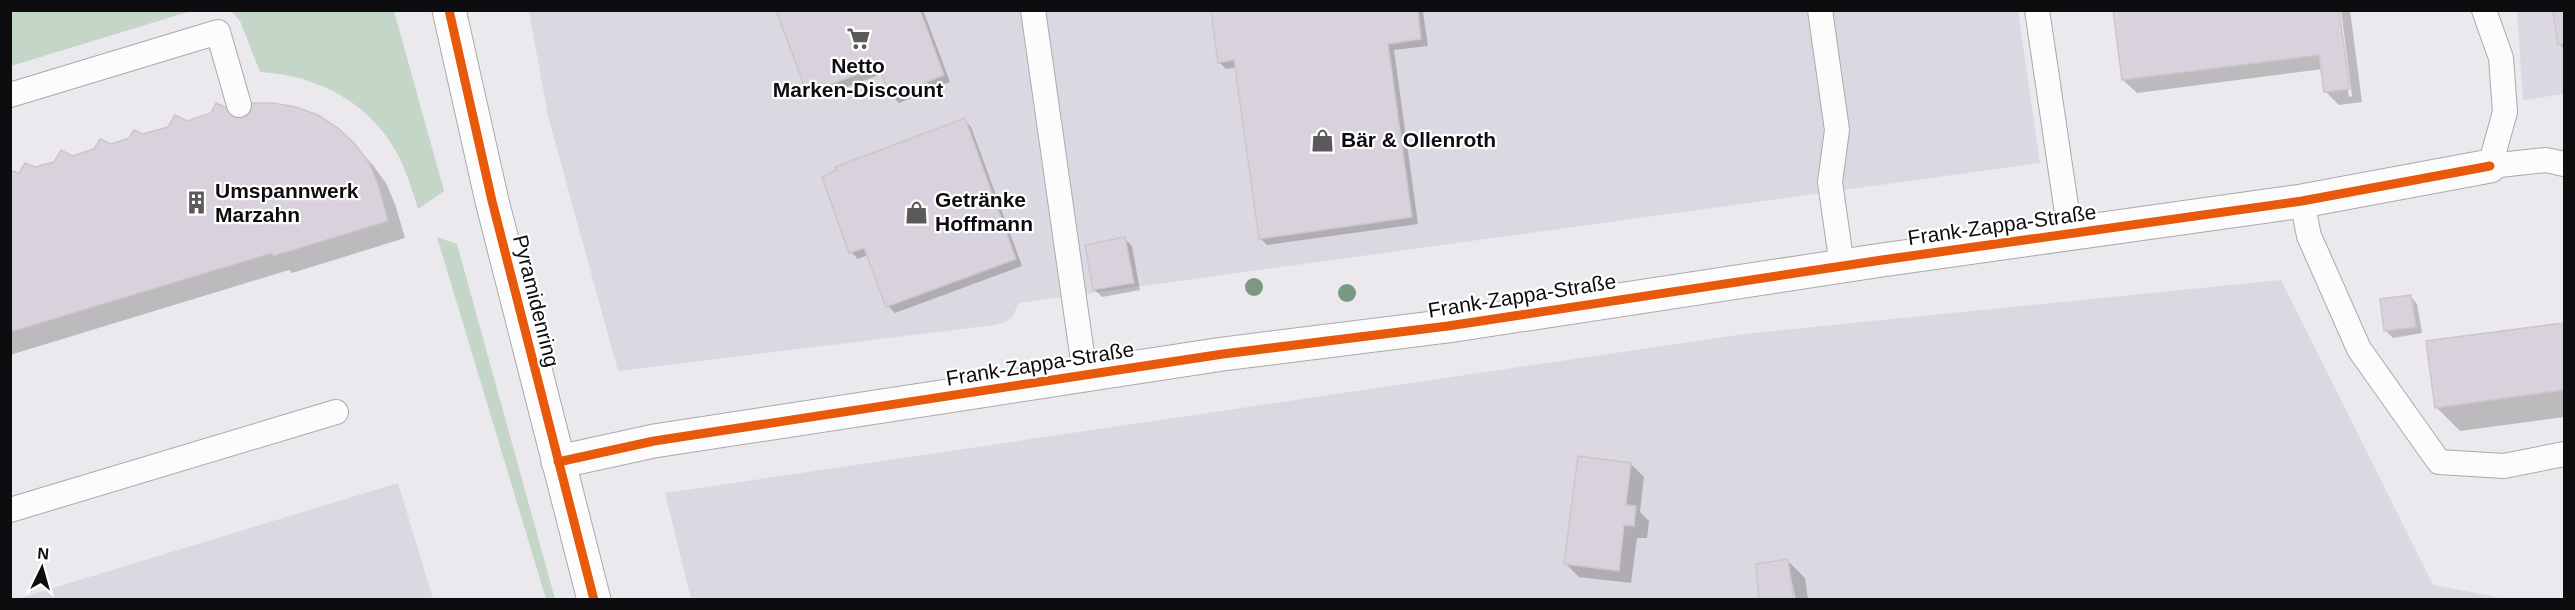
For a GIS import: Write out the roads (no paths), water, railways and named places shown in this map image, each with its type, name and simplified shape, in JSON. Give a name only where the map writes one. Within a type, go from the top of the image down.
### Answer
[{"type":"street","name":"Pyramidenring","points":[[449,10],[492,201],[594,600]]},
{"type":"street","name":"Frank-Zappa-Straße","points":[[558,462],[654,441],[1223,354],[1448,326],[1842,266],[2302,201],[2490,166]]},
{"type":"lane","points":[[1033,10],[1086,375]]},
{"type":"lane","points":[[1820,10],[1837,130],[1830,182],[1842,266]]},
{"type":"lane","points":[[2037,10],[2070,233]]},
{"type":"lane","points":[[2484,10],[2500,58],[2505,112],[2490,166],[2546,160],[2565,164]]},
{"type":"lane","points":[[10,94],[218,32],[239,105]]},
{"type":"lane","points":[[2302,201],[2309,236],[2359,349],[2439,462],[2504,466],[2565,454]]},
{"type":"lane","points":[[10,510],[336,412]]},
{"type":"place","name":"Netto Marken-Discount","points":[[858,38]]},
{"type":"place","name":"Bär & Ollenroth","points":[[1323,140]]},
{"type":"place","name":"Umspannwerk Marzahn","points":[[197,203]]},
{"type":"place","name":"Getränke Hoffmann","points":[[917,212]]}]
